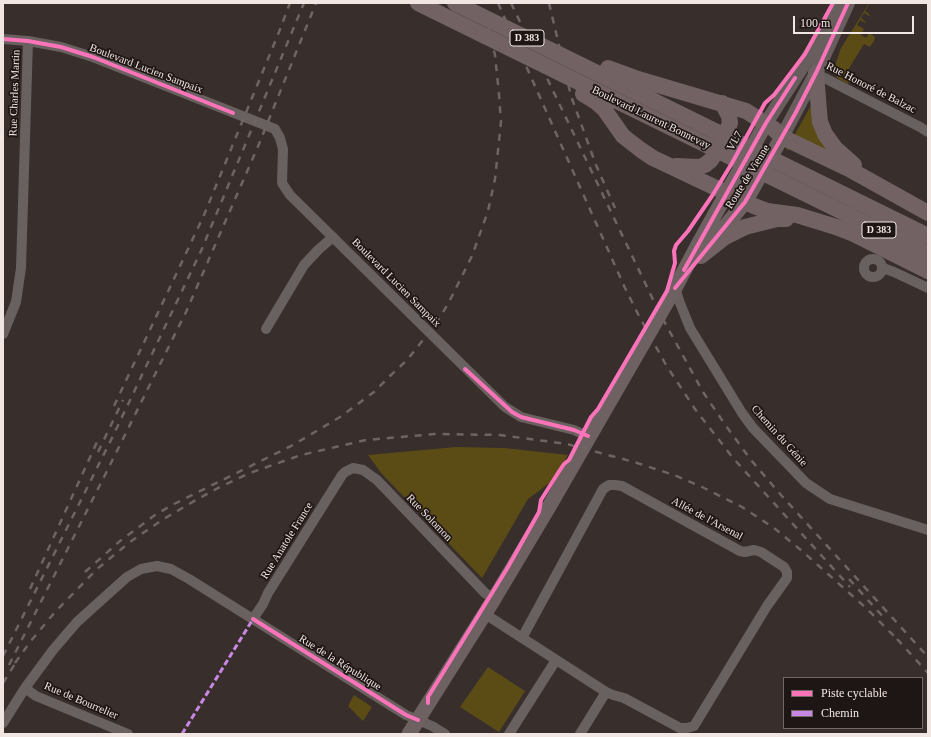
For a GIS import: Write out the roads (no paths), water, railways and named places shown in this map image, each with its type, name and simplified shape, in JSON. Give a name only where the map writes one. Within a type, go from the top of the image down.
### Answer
[{"type":"highway","name":"Boulevard Laurent Bonnevay","points":[[418,3],[542,64],[588,92],[674,130],[928,254]]},
{"type":"highway","name":"Boulevard Laurent Bonnevay","points":[[455,3],[473,7],[579,60],[683,115],[928,236]]},
{"type":"highway","points":[[579,60],[746,111],[766,123],[782,137],[849,169],[928,213]]},
{"type":"highway","points":[[809,70],[819,111],[820,122],[825,134],[835,148],[845,158],[882,188]]},
{"type":"highway","points":[[588,92],[604,109],[623,136],[647,155],[745,202],[767,211],[797,215],[836,227],[871,242],[928,271]]},
{"type":"highway","points":[[668,165],[698,167],[705,165],[711,160],[724,139],[730,123],[729,116],[722,103]]},
{"type":"highway","points":[[812,220],[799,206],[795,194],[802,175],[810,168],[820,164],[849,169]]},
{"type":"highway","points":[[701,256],[725,237],[751,225],[777,219],[812,220]]},
{"type":"main road","name":"Route de Vienne","points":[[675,288],[745,202],[782,137],[809,70],[840,3]]},
{"type":"main road","name":"Route de Vienne","points":[[675,288],[766,123],[809,70],[848,3]]},
{"type":"main road","points":[[409,734],[494,599],[637,356],[675,288]]},
{"type":"street","name":"Boulevard Lucien Sampaix","points":[[3,39],[61,46],[93,57],[274,129],[280,138],[283,149],[282,182],[290,195],[432,336],[512,412],[521,417],[574,430],[589,438]]},
{"type":"street","name":"Rue Charles Martin","points":[[3,334],[16,302],[21,268],[28,41]]},
{"type":"street","name":"Rue Honoré de Balzac","points":[[809,70],[920,126],[928,132]]},
{"type":"street","points":[[836,227],[863,243],[871,259]]},
{"type":"street","points":[[266,329],[304,265],[332,237]]},
{"type":"street","points":[[871,259],[879,260],[882,264],[880,274],[875,277],[867,274],[864,268],[866,262],[871,259]]},
{"type":"street","points":[[882,268],[928,288]]},
{"type":"street","name":"Chemin du Génie","points":[[675,288],[690,328],[742,413],[753,428],[806,483],[830,499],[928,530]]},
{"type":"street","name":"Rue Solomon","points":[[342,475],[349,469],[358,468],[368,473],[485,593],[494,599]]},
{"type":"street","name":"Rue Anatole France","points":[[253,619],[342,475]]},
{"type":"street","name":"Allée de l'Arsenal","points":[[485,614],[522,638],[556,660],[606,692],[624,698],[680,728],[687,728],[694,726],[767,606],[787,578],[787,572],[784,567],[761,552],[754,550],[745,552],[740,551],[622,486],[609,485],[603,489],[522,638]]},
{"type":"street","name":"Rue de la République","points":[[3,723],[25,688],[53,650],[77,622],[108,593],[134,572],[160,566],[171,569],[406,714],[445,734]]},
{"type":"street","points":[[509,734],[556,660]]},
{"type":"street","name":"Rue de Bourrelier","points":[[25,688],[36,696],[128,734]]},
{"type":"street","points":[[580,734],[606,692]]},
{"type":"railway","points":[[114,406],[204,215],[290,3]]},
{"type":"railway","points":[[3,656],[112,438],[201,251],[304,3]]},
{"type":"railway","points":[[9,665],[186,312],[259,144],[316,3]]},
{"type":"railway","points":[[85,572],[120,541],[155,515],[174,504],[293,445],[340,417],[374,392],[407,360],[435,325],[448,304],[472,256],[488,211],[495,179],[501,122],[495,55],[483,3]]},
{"type":"railway","points":[[498,3],[625,288],[666,365],[695,409],[733,458],[850,587]]},
{"type":"railway","points":[[511,3],[659,312],[703,392],[751,460],[928,657]]},
{"type":"railway","points":[[549,3],[571,96],[596,165],[615,208]]},
{"type":"railway","points":[[98,452],[123,400]]},
{"type":"railway","points":[[15,663],[55,612],[97,569],[130,542],[162,520],[218,488],[250,473],[301,455],[366,440],[435,434],[500,435],[567,444],[634,462],[674,475],[702,487],[742,507],[774,528],[865,607],[900,642]]},
{"type":"railway","points":[[30,589],[97,442]]},
{"type":"railway","points":[[849,579],[885,619]]},
{"type":"railway","points":[[897,639],[928,673]]},
{"type":"railway","points":[[3,683],[18,659]]}]
